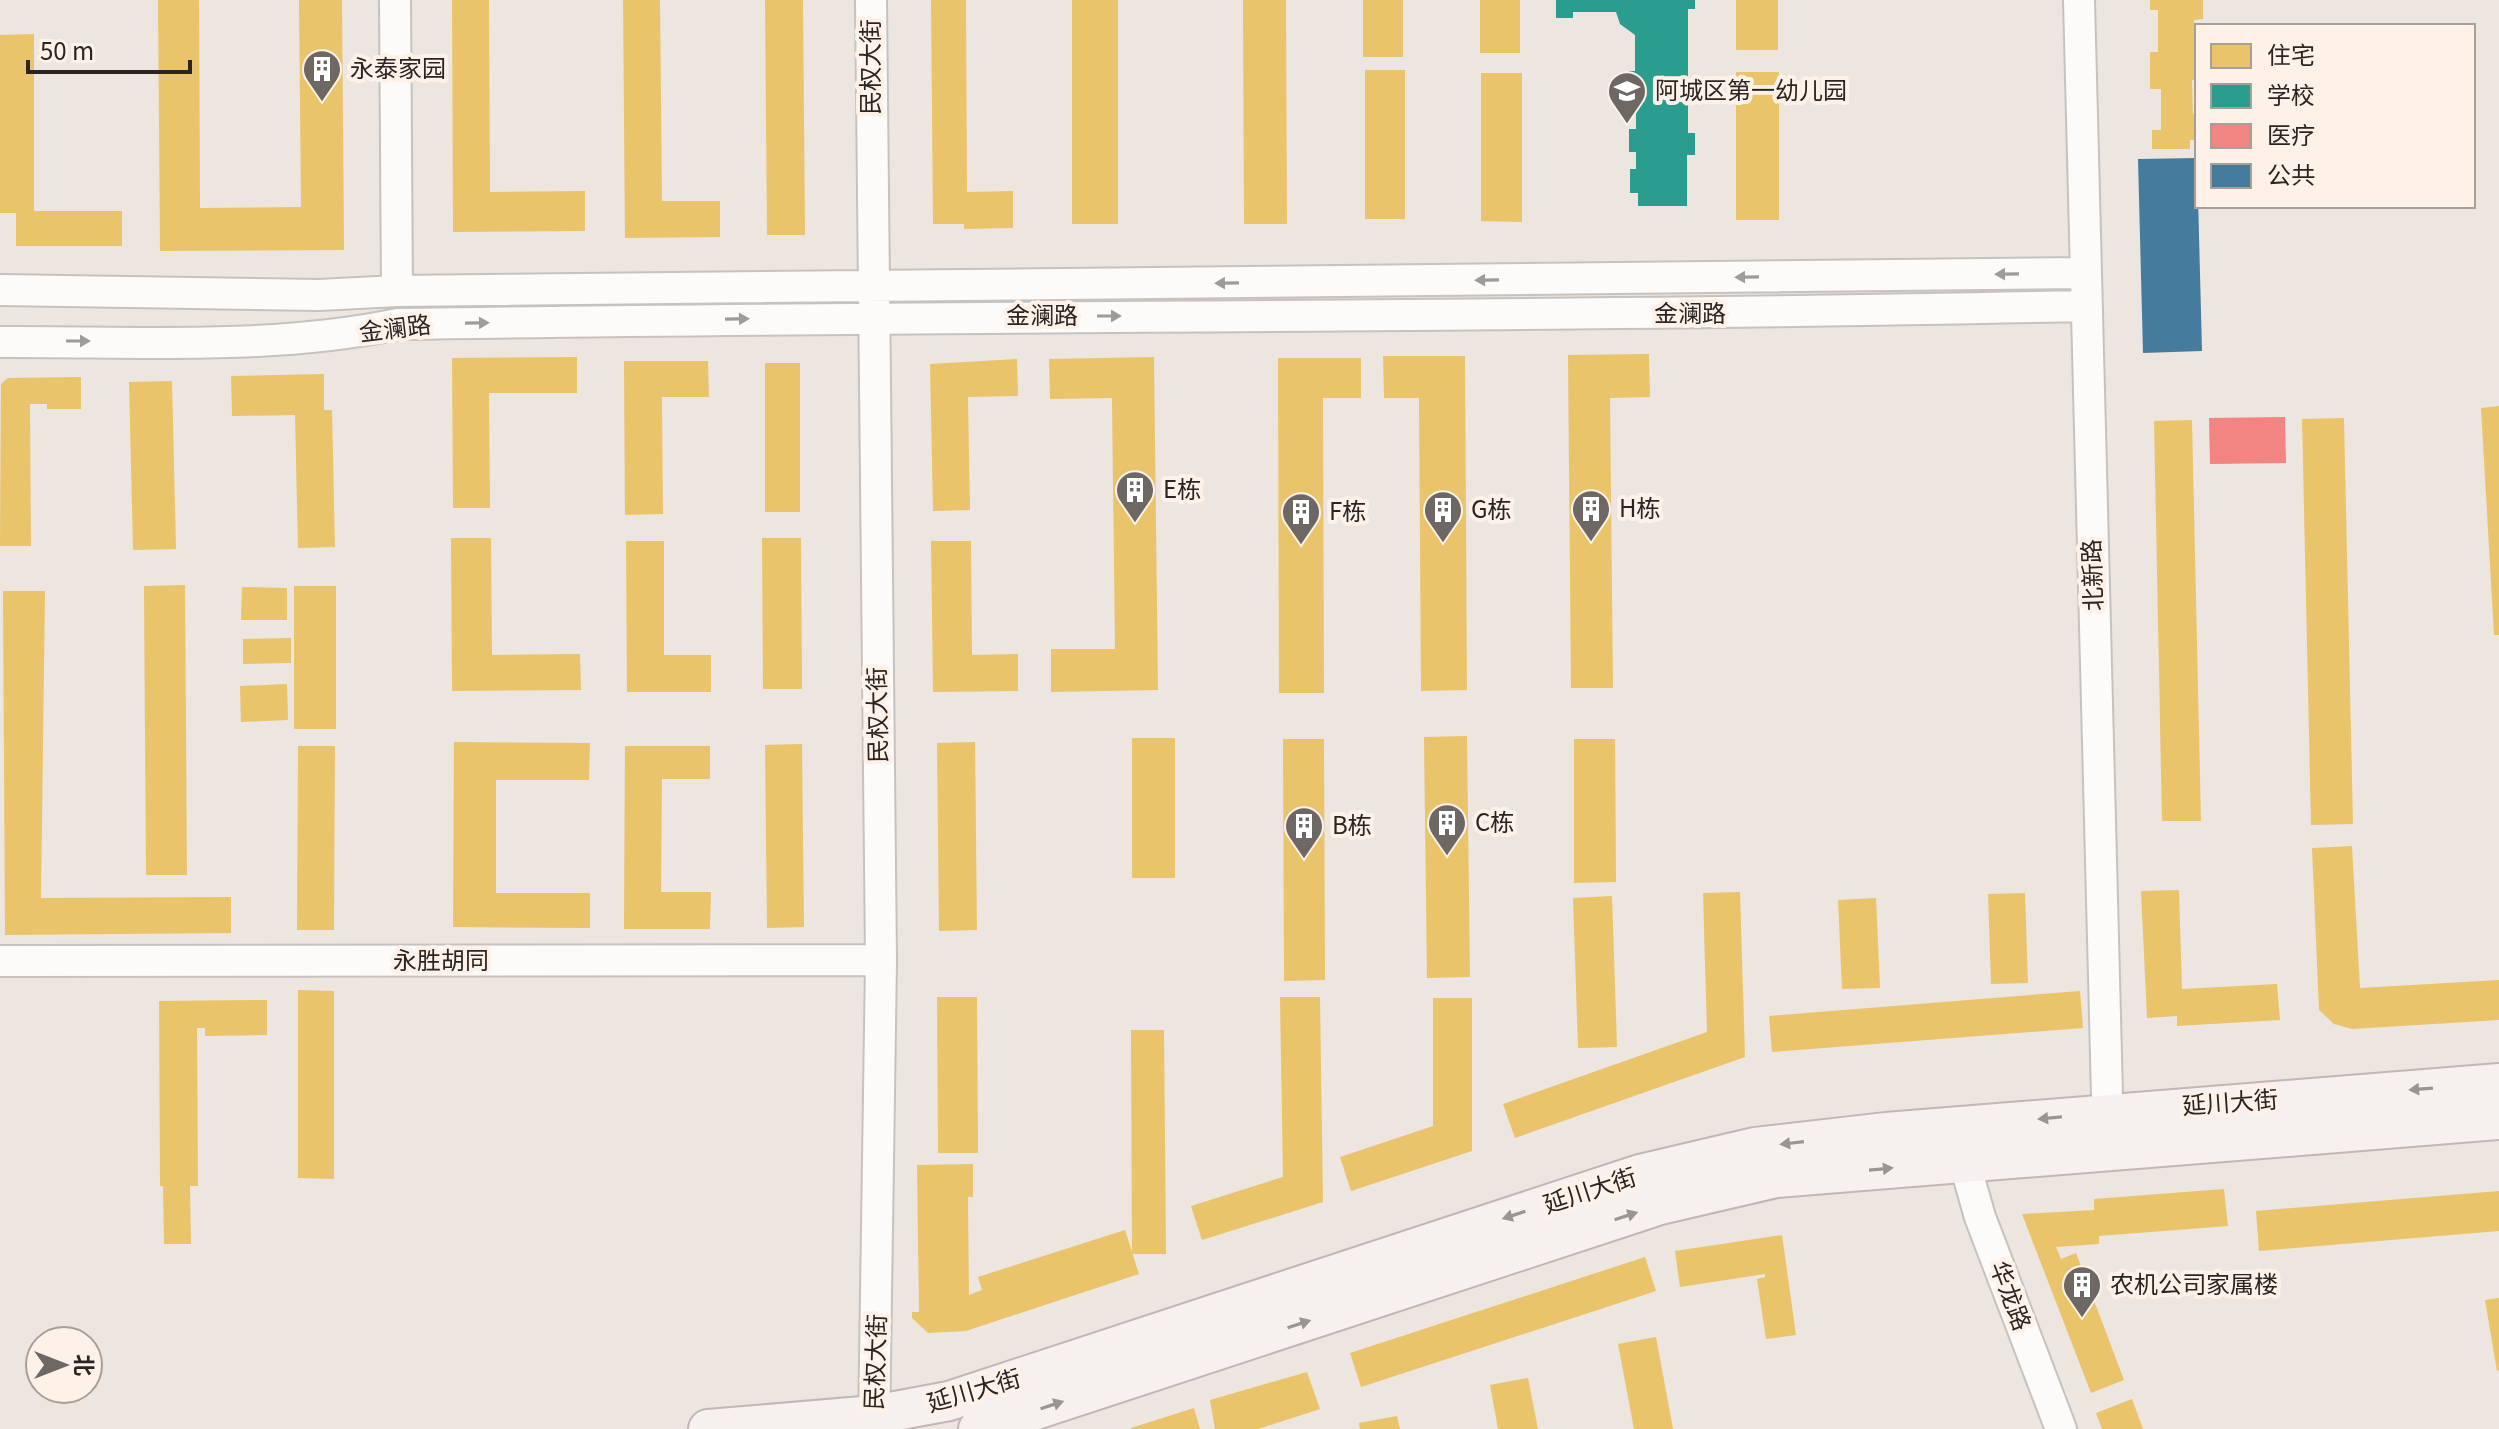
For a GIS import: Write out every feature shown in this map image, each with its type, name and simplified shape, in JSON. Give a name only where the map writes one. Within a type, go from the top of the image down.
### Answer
[{"type":"main road","name":"延川大街","points":[[708,1429],[874,1422],[949,1401],[1640,1174],[1755,1147],[2107,1113],[2499,1083]]},
{"type":"main road","name":"延川大街","points":[[978,1429],[1660,1205],[1776,1178],[2499,1120]]},
{"type":"street","points":[[395,0],[397,291]]},
{"type":"street","name":"民权大街","points":[[871,0],[881,960],[874,1422]]},
{"type":"street","name":"北新路","points":[[2079,0],[2108,1151]]},
{"type":"street","name":"金澜路","points":[[0,290],[319,295],[397,291],[2085,273]]},
{"type":"street","name":"金澜路","points":[[0,342],[282,340],[338,337],[398,324],[873,317],[1723,313],[2086,306]]},
{"type":"street","name":"永胜胡同","points":[[0,961],[881,960]]},
{"type":"street","name":"华龙路","points":[[1964,1161],[1980,1217],[2061,1429]]},
{"type":"building: 住宅","name":"永泰家园","points":[[158,0],[199,0],[200,208],[301,207],[299,0],[342,0],[344,250],[160,251]]},
{"type":"building: 住宅","points":[[452,0],[489,0],[490,192],[585,191],[585,231],[453,232]]},
{"type":"building: 住宅","points":[[623,0],[660,0],[662,201],[720,201],[720,237],[625,238]]},
{"type":"building: 住宅","points":[[765,0],[803,0],[805,235],[767,235]]},
{"type":"building: 住宅","points":[[931,0],[966,0],[967,192],[1013,191],[1013,228],[964,229],[964,224],[933,224]]},
{"type":"building: 住宅","points":[[1072,0],[1118,0],[1118,224],[1072,224]]},
{"type":"building: 住宅","points":[[1243,0],[1286,0],[1287,224],[1244,224]]},
{"type":"building: 住宅","points":[[1363,0],[1403,0],[1403,57],[1363,57]]},
{"type":"building: 住宅","points":[[1480,0],[1520,0],[1520,53],[1480,53]]},
{"type":"building: 住宅","points":[[1736,0],[1778,0],[1778,50],[1736,50]]},
{"type":"building: 住宅","points":[[2150,0],[2203,0],[2203,19],[2194,20],[2195,80],[2192,80],[2195,140],[2190,140],[2190,149],[2152,149],[2152,130],[2161,130],[2161,89],[2150,89],[2150,52],[2158,52],[2158,10],[2150,10]]},
{"type":"building: 住宅","points":[[34,34],[34,211],[122,211],[122,246],[16,246],[16,213],[0,213],[0,35]]},
{"type":"building: 住宅","points":[[1365,70],[1405,70],[1405,219],[1365,219]]},
{"type":"building: 住宅","points":[[1736,72],[1779,72],[1779,220],[1736,220]]},
{"type":"building: 住宅","points":[[1481,73],[1522,73],[1522,222],[1481,221]]},
{"type":"building: 住宅","name":"H栋","points":[[1649,354],[1650,397],[1610,398],[1613,688],[1571,688],[1568,355]]},
{"type":"building: 住宅","name":"G栋","points":[[1383,356],[1465,356],[1467,690],[1421,691],[1419,398],[1384,398]]},
{"type":"building: 住宅","points":[[577,357],[577,393],[489,393],[490,508],[453,508],[452,358]]},
{"type":"building: 住宅","name":"E栋","points":[[1154,357],[1158,690],[1051,692],[1051,649],[1115,649],[1112,398],[1050,399],[1049,359]]},
{"type":"building: 住宅","name":"F栋","points":[[1278,358],[1361,358],[1361,398],[1323,398],[1324,693],[1279,693]]},
{"type":"building: 住宅","points":[[1017,359],[1018,396],[968,397],[970,510],[933,511],[930,364]]},
{"type":"building: 住宅","points":[[624,361],[708,361],[709,397],[662,397],[663,514],[625,515]]},
{"type":"building: 住宅","points":[[765,363],[800,363],[800,512],[765,512]]},
{"type":"building: 住宅","points":[[324,374],[324,410],[332,410],[335,547],[298,548],[295,415],[232,416],[231,376]]},
{"type":"building: 住宅","points":[[81,377],[81,409],[47,409],[47,404],[30,404],[31,546],[0,546],[1,384],[8,378]]},
{"type":"building: 住宅","points":[[172,381],[176,549],[133,550],[129,382]]},
{"type":"building: 住宅","points":[[2499,406],[2499,635],[2494,635],[2481,408]]},
{"type":"building: 住宅","points":[[2344,418],[2353,824],[2311,825],[2302,419]]},
{"type":"building: 住宅","points":[[2192,420],[2201,821],[2162,821],[2154,421]]},
{"type":"building: 住宅","points":[[451,538],[491,538],[492,655],[580,654],[581,690],[452,691]]},
{"type":"building: 住宅","points":[[762,538],[801,538],[802,689],[763,689]]},
{"type":"building: 住宅","points":[[626,541],[664,541],[664,655],[711,655],[711,692],[627,692]]},
{"type":"building: 住宅","points":[[931,541],[971,541],[972,655],[1018,654],[1018,691],[933,692]]},
{"type":"building: 住宅","points":[[185,585],[187,875],[146,875],[144,586]]},
{"type":"building: 住宅","points":[[294,586],[336,586],[336,729],[294,729]]},
{"type":"building: 住宅","points":[[242,587],[287,588],[287,620],[241,620]]},
{"type":"building: 住宅","points":[[3,591],[45,591],[41,898],[231,897],[231,933],[5,935]]},
{"type":"building: 住宅","points":[[291,638],[291,663],[243,664],[243,639]]},
{"type":"building: 住宅","points":[[287,684],[288,720],[241,722],[240,686]]},
{"type":"building: 住宅","name":"C栋","points":[[1467,736],[1470,977],[1427,978],[1424,737]]},
{"type":"building: 住宅","points":[[1132,738],[1175,738],[1175,878],[1132,878]]},
{"type":"building: 住宅","name":"B栋","points":[[1283,739],[1324,739],[1325,980],[1284,981]]},
{"type":"building: 住宅","points":[[1574,739],[1615,739],[1616,882],[1574,883]]},
{"type":"building: 住宅","points":[[454,742],[590,743],[589,780],[496,780],[496,893],[590,893],[590,928],[453,927]]},
{"type":"building: 住宅","points":[[975,742],[977,930],[939,931],[937,743]]},
{"type":"building: 住宅","points":[[802,744],[804,927],[767,928],[765,745]]},
{"type":"building: 住宅","points":[[298,746],[335,746],[334,930],[297,930]]},
{"type":"building: 住宅","points":[[625,746],[710,746],[710,779],[662,779],[661,892],[711,892],[710,929],[624,929]]},
{"type":"building: 住宅","points":[[2352,846],[2360,988],[2499,980],[2499,1020],[2352,1029],[2334,1024],[2319,1010],[2312,848]]},
{"type":"building: 住宅","points":[[2179,890],[2182,989],[2277,984],[2280,1020],[2177,1026],[2177,1016],[2147,1018],[2141,891]]},
{"type":"building: 住宅","points":[[1740,892],[1745,1057],[1515,1138],[1503,1104],[1707,1032],[1703,893]]},
{"type":"building: 住宅","points":[[2025,893],[2028,983],[1991,984],[1988,894]]},
{"type":"building: 住宅","points":[[1612,896],[1617,1047],[1578,1048],[1573,898]]},
{"type":"building: 住宅","points":[[1876,898],[1880,988],[1842,989],[1838,900]]},
{"type":"building: 住宅","points":[[298,990],[334,991],[334,1179],[298,1178]]},
{"type":"building: 住宅","points":[[2080,991],[2083,1028],[1772,1052],[1769,1016]]},
{"type":"building: 住宅","points":[[937,997],[977,997],[978,1153],[938,1153]]},
{"type":"building: 住宅","points":[[1280,997],[1320,997],[1323,1202],[1202,1240],[1191,1206],[1283,1177]]},
{"type":"building: 住宅","points":[[1433,998],[1472,998],[1472,1151],[1351,1191],[1340,1157],[1433,1126]]},
{"type":"building: 住宅","points":[[267,1000],[267,1035],[205,1036],[205,1028],[197,1028],[198,1186],[190,1186],[191,1244],[164,1244],[163,1186],[160,1186],[159,1001]]},
{"type":"building: 住宅","points":[[1131,1030],[1164,1030],[1166,1254],[1132,1254]]},
{"type":"building: 住宅","points":[[973,1164],[973,1197],[968,1197],[969,1295],[982,1290],[978,1277],[1125,1230],[1139,1274],[966,1331],[928,1333],[912,1318],[912,1312],[919,1312],[917,1165]]},
{"type":"building: 住宅","name":"农机公司家属楼","points":[[2224,1189],[2228,1226],[2099,1236],[2099,1244],[2056,1247],[2061,1259],[2076,1253],[2124,1380],[2091,1393],[2022,1214],[2094,1210],[2094,1199]]},
{"type":"building: 住宅","points":[[2499,1191],[2499,1231],[2259,1251],[2256,1211]]},
{"type":"building: 住宅","points":[[1782,1235],[1796,1335],[1766,1339],[1757,1279],[1765,1277],[1765,1274],[1680,1287],[1675,1251]]},
{"type":"building: 住宅","points":[[1645,1257],[1656,1291],[1361,1387],[1350,1353]]},
{"type":"building: 住宅","points":[[2499,1298],[2499,1370],[2497,1371],[2485,1300]]},
{"type":"building: 住宅","points":[[1656,1337],[1673,1429],[1634,1429],[1618,1344]]},
{"type":"building: 住宅","points":[[1307,1372],[1320,1409],[1258,1429],[1215,1429],[1210,1400]]},
{"type":"building: 住宅","points":[[1528,1378],[1538,1429],[1498,1429],[1490,1385]]},
{"type":"building: 住宅","points":[[2132,1399],[2143,1429],[2102,1429],[2096,1413]]},
{"type":"building: 住宅","points":[[1194,1408],[1200,1429],[1131,1429],[1131,1428]]},
{"type":"building: 住宅","points":[[1397,1416],[1400,1429],[1360,1429],[1359,1423]]},
{"type":"building: 学校","points":[[1556,0],[1695,0],[1695,9],[1688,9],[1688,133],[1695,133],[1695,155],[1687,155],[1687,206],[1638,206],[1638,193],[1630,193],[1630,169],[1636,169],[1636,152],[1629,152],[1629,129],[1636,129],[1636,95],[1629,95],[1629,71],[1635,71],[1635,35],[1620,24],[1616,12],[1573,12],[1573,18],[1556,18]]},
{"type":"building: 医疗","points":[[2285,417],[2286,463],[2210,464],[2209,418]]},
{"type":"building: 公共","points":[[2195,158],[2202,351],[2143,353],[2138,159]]},
{"type":"place","name":"永泰家园","points":[[322,103]]},
{"type":"place","name":"阿城区第一幼儿园","points":[[1627,125]]},
{"type":"place","name":"E栋","points":[[1135,524]]},
{"type":"place","name":"H栋","points":[[1591,543]]},
{"type":"place","name":"G栋","points":[[1443,544]]},
{"type":"place","name":"F栋","points":[[1301,546]]},
{"type":"place","name":"C栋","points":[[1447,857]]},
{"type":"place","name":"B栋","points":[[1304,860]]},
{"type":"place","name":"农机公司家属楼","points":[[2082,1319]]}]
